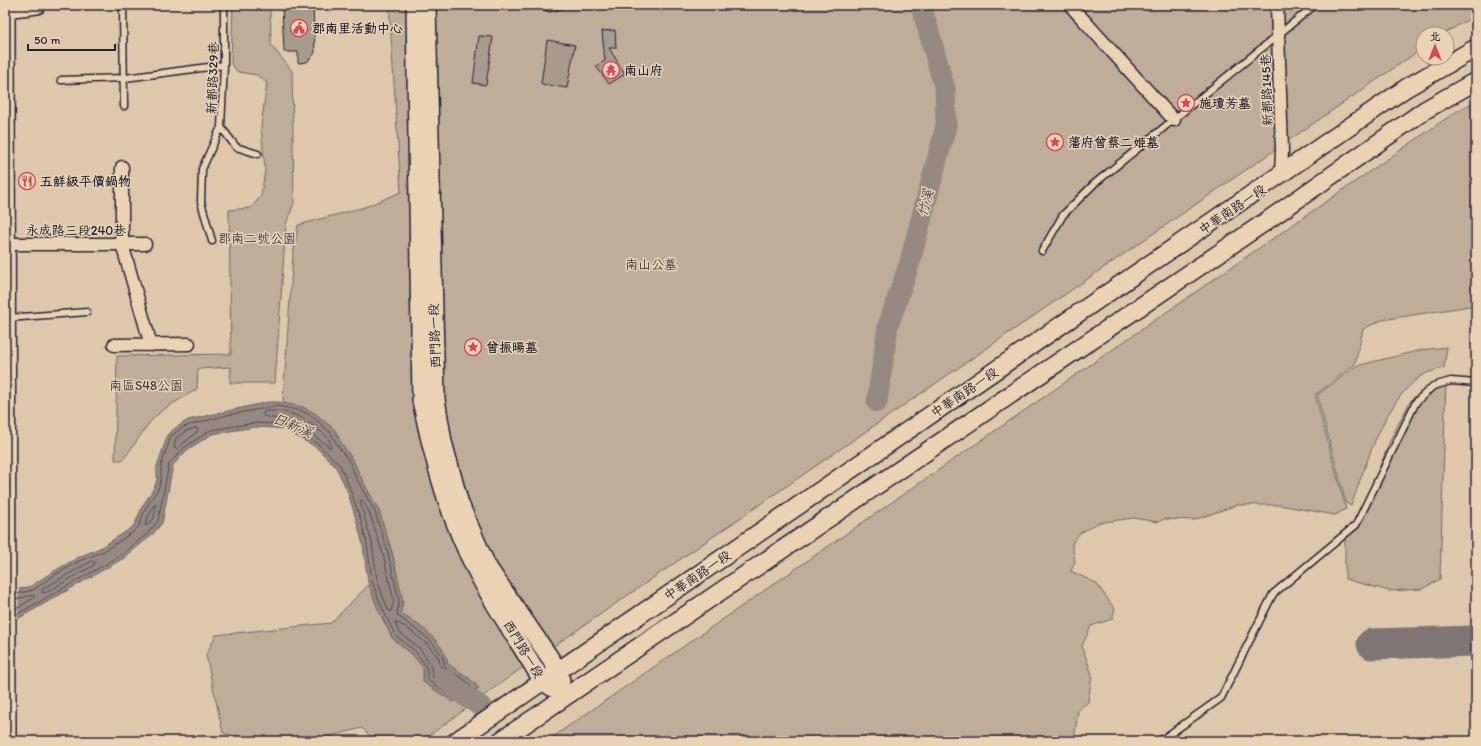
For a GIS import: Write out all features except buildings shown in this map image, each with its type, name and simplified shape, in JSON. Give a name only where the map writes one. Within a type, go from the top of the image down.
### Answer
[{"type":"street","points":[[6,738],[6,8],[37,5]]},
{"type":"street","name":"西門路一段","points":[[415,5],[421,400],[430,447],[448,507],[476,570],[543,682],[564,697]]},
{"type":"street","name":"西門路一段","points":[[427,5],[436,399],[443,442],[460,504],[487,566],[559,671],[564,697]]},
{"type":"street","points":[[1070,5],[1174,120]]},
{"type":"street","name":"新都路145巷","points":[[1278,5],[1282,150],[1281,175]]},
{"type":"street","name":"中華南路一段","points":[[456,741],[1406,88],[1476,48]]},
{"type":"street","name":"中華南路一段","points":[[500,741],[1261,224],[1425,110],[1476,81]]},
{"type":"street","points":[[122,167],[122,244],[151,345]]},
{"type":"street","name":"永成路三段240巷","points":[[6,251],[145,244]]},
{"type":"street","points":[[114,345],[189,344]]},
{"type":"lane","points":[[123,5],[125,78],[124,106]]},
{"type":"lane","name":"新都路329巷","points":[[224,5],[224,65],[221,127],[236,147],[258,154]]},
{"type":"lane","points":[[541,5],[550,8],[559,5]]},
{"type":"lane","points":[[1042,251],[1063,215],[1094,184],[1315,5]]},
{"type":"lane","points":[[61,80],[125,78],[224,65]]},
{"type":"lane","points":[[212,241],[201,202],[202,169],[221,127]]},
{"type":"lane","points":[[6,328],[87,312]]},
{"type":"lane","points":[[1160,741],[1221,698],[1273,594],[1356,525],[1416,402],[1434,386],[1451,381],[1476,384]]},
{"type":"green space","name":"郡南二號公園","points":[[233,5],[270,5],[271,45],[292,71],[294,203],[286,224],[275,383],[230,383],[231,367],[198,369],[197,389],[161,411],[150,422],[123,460],[115,460],[117,356],[231,354],[229,210],[251,208],[261,196],[265,170],[261,126],[267,83],[257,75],[238,72],[231,64]]},
{"type":"green space","name":"南山公墓","points":[[389,5],[1476,5],[1476,15],[1455,27],[1415,26],[1415,54],[512,675],[422,741],[375,741],[362,728],[311,741],[255,741],[223,733],[206,655],[216,635],[331,623],[376,577],[346,462],[282,415],[293,255],[298,225],[365,207],[401,192]]},
{"type":"green space","points":[[1476,101],[1476,305],[1382,320],[1363,329],[1355,364],[1315,395],[1346,509],[1335,515],[1279,505],[1237,505],[1194,520],[1164,519],[1158,522],[1133,518],[1098,523],[1080,533],[1072,543],[1075,562],[1071,571],[1096,583],[1115,609],[1112,619],[1091,626],[1082,646],[1092,675],[1088,702],[1078,710],[1074,741],[547,741],[1457,111]]},
{"type":"green space","points":[[1447,347],[1444,368],[1421,376],[1407,388],[1396,402],[1377,435],[1351,506],[1346,503],[1317,395],[1356,366],[1421,350]]},
{"type":"green space","points":[[1446,381],[1440,579],[1422,589],[1389,591],[1345,579],[1345,535],[1362,512],[1391,438],[1411,400],[1431,384]]},
{"type":"water","points":[[268,402],[278,402],[303,407],[316,414],[335,430],[340,441],[354,462],[379,511],[392,552],[403,601],[401,613],[430,634],[441,648],[448,664],[469,678],[479,688],[453,702],[423,682],[423,668],[412,654],[392,638],[377,607],[368,582],[363,545],[357,522],[347,490],[336,467],[316,447],[283,429],[255,427],[212,434],[187,450],[173,465],[162,523],[152,535],[124,558],[7,625],[11,591],[31,586],[77,558],[102,547],[130,529],[135,524],[142,507],[154,488],[157,480],[157,466],[168,434],[188,420]]},
{"type":"pier","points":[[19,587],[18,621],[9,626],[5,591]]},
{"type":"waterway","name":"竹溪","points":[[877,402],[888,326],[909,265],[946,126],[945,89],[921,5]]},
{"type":"waterway","name":"日新溪","points":[[444,678],[465,696],[482,707]]},
{"type":"taxiway","points":[[1372,644],[1476,641]]},
{"type":"place","name":"郡南里活動中心","points":[[299,28]]},
{"type":"place","name":"南山府","points":[[611,70]]},
{"type":"place","name":"施瓊芳墓","points":[[1186,103]]},
{"type":"place","name":"藩府曾蔡二姬墓","points":[[1055,142]]},
{"type":"place","name":"五鮮級平價鍋物","points":[[27,181]]},
{"type":"place","name":"曾振暘墓","points":[[473,347]]},
{"type":"park label","name":"南區S48公園","points":[[146,385]]}]
